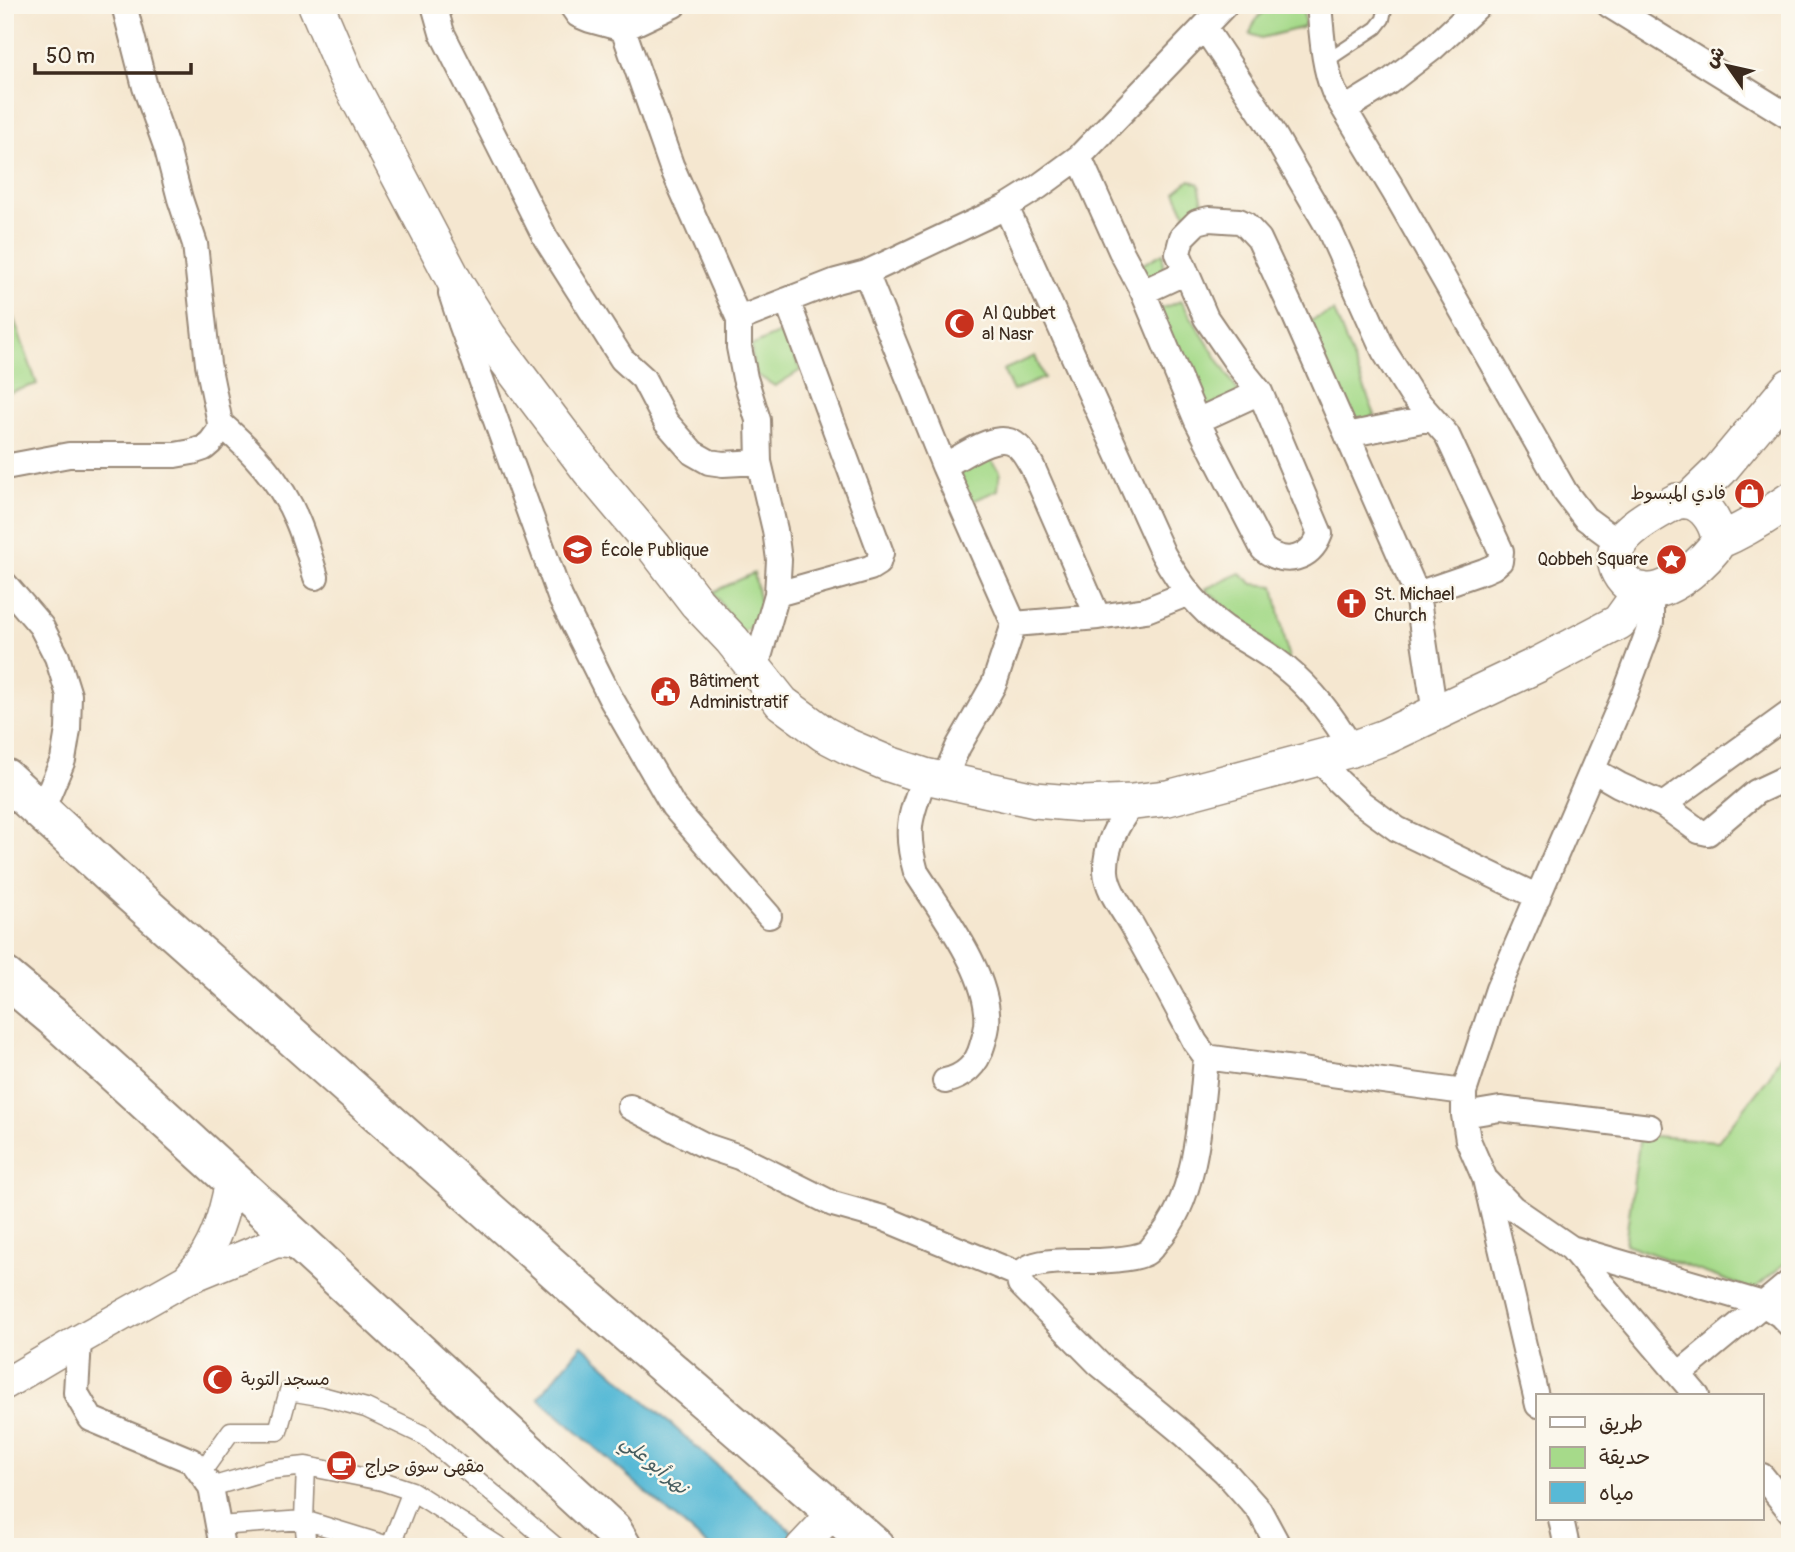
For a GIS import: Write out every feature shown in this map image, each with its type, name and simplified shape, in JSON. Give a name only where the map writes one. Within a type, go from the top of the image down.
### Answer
[{"type":"main road","points":[[316,5],[346,75],[457,286],[489,337],[590,471],[782,703],[824,734],[889,764],[934,778],[1035,800],[1083,804],[1133,802],[1168,797],[1335,754],[1385,737],[1539,664],[1619,622],[1646,591]]},
{"type":"main road","points":[[1688,501],[1720,470],[1790,386]]},
{"type":"main road","points":[[1719,541],[1714,522],[1696,503],[1677,501],[1622,538],[1615,553],[1617,570],[1627,584],[1646,591],[1660,589],[1702,563],[1719,541],[1743,530],[1790,500]]},
{"type":"main road","points":[[5,778],[23,810],[126,890],[589,1300],[821,1535],[875,1547]]},
{"type":"main road","points":[[5,977],[53,1017],[231,1179],[612,1530],[622,1547]]},
{"type":"street","points":[[5,467],[69,455],[175,455],[204,448],[219,431],[220,423],[208,364],[195,244],[167,149],[145,87],[124,5]]},
{"type":"street","points":[[434,5],[442,33],[546,239],[622,359],[643,378],[666,422],[693,453],[709,462],[759,462]]},
{"type":"street","points":[[570,5],[578,15],[590,20],[620,17],[674,5]]},
{"type":"street","points":[[739,319],[836,281],[866,273],[1006,207],[1038,187],[1079,157],[1225,5]]},
{"type":"street","points":[[1319,5],[1325,62],[1334,92],[1565,492],[1585,518],[1619,543]]},
{"type":"street","points":[[1345,109],[1389,82],[1433,48],[1479,5]]},
{"type":"street","points":[[1609,5],[1787,108]]},
{"type":"street","points":[[620,17],[671,165],[739,319],[739,347],[745,378],[758,419],[759,462],[779,559],[777,594],[755,671]]},
{"type":"street","points":[[1204,27],[1265,119],[1329,229],[1384,351],[1411,394],[1447,435],[1500,551],[1500,561],[1493,567],[1417,594]]},
{"type":"street","points":[[1079,157],[1121,251],[1143,292],[1197,421],[1263,549],[1269,554],[1290,559],[1310,551],[1320,534],[1260,392],[1206,318],[1178,253],[1182,237],[1197,222],[1209,219],[1239,221],[1259,239],[1417,594],[1435,714]]},
{"type":"street","points":[[1006,207],[1163,554],[1175,575],[1206,612],[1289,670],[1324,706],[1338,781],[1360,802],[1397,829],[1538,897]]},
{"type":"street","points":[[436,245],[461,324],[560,597],[610,697],[673,806],[769,916]]},
{"type":"street","points":[[1143,292],[1186,272]]},
{"type":"street","points":[[866,273],[944,466],[1014,624],[994,684],[958,747],[934,778],[909,825],[909,844],[916,872],[965,950],[977,974],[986,1011],[987,1024],[979,1055],[959,1078],[945,1081]]},
{"type":"street","points":[[777,594],[870,568],[877,563],[881,553],[788,300]]},
{"type":"street","points":[[1197,421],[1260,392]]},
{"type":"street","points":[[1347,435],[1432,418]]},
{"type":"street","points":[[220,423],[259,460],[278,486],[297,519],[316,577]]},
{"type":"street","points":[[944,466],[989,442],[1000,439],[1017,445],[1032,466],[1098,617]]},
{"type":"street","points":[[5,584],[41,626],[57,657],[69,695],[68,730],[63,760],[23,810]]},
{"type":"street","points":[[1536,1396],[1485,1179],[1468,1140],[1464,1104],[1498,989],[1625,694],[1647,635],[1651,622],[1646,591]]},
{"type":"street","points":[[1014,624],[1146,610],[1189,593]]},
{"type":"street","points":[[1663,805],[1790,713]]},
{"type":"street","points":[[1593,770],[1663,805],[1699,831],[1708,833],[1756,792],[1790,776]]},
{"type":"street","points":[[1133,802],[1113,834],[1106,873],[1111,890],[1195,1042],[1206,1057],[1202,1109],[1192,1165],[1183,1200],[1166,1233],[1146,1253],[1097,1261],[1044,1263],[1025,1269],[1020,1275],[1020,1284],[1099,1364],[1225,1472],[1259,1510],[1279,1547]]},
{"type":"street","points":[[1206,1057],[1500,1110],[1650,1127]]},
{"type":"street","points":[[629,1107],[705,1146],[739,1157],[833,1204],[883,1217],[1020,1275]]},
{"type":"street","points":[[187,1279],[207,1254],[216,1234],[231,1179]]},
{"type":"street","points":[[1485,1179],[1513,1208],[1571,1248],[1695,1394]]},
{"type":"street","points":[[5,1384],[187,1279],[277,1242],[301,1244]]},
{"type":"street","points":[[1571,1248],[1763,1304],[1790,1325]]},
{"type":"street","points":[[1679,1374],[1790,1282]]},
{"type":"street","points":[[79,1340],[76,1394],[91,1419],[192,1461],[206,1480],[220,1536],[304,1520],[391,1547],[412,1491]]},
{"type":"street","points":[[206,1480],[231,1431],[278,1431],[289,1391],[325,1397],[366,1408],[425,1436],[556,1547]]},
{"type":"street","points":[[206,1480],[306,1466],[382,1480],[412,1491],[500,1547]]},
{"type":"street","points":[[306,1466],[304,1520],[307,1547]]},
{"type":"street","points":[[1764,1478],[1790,1511]]},
{"type":"street","points":[[1562,1520],[1567,1547]]},
{"type":"lane","points":[[1325,62],[1376,28],[1383,19],[1385,5]]},
{"type":"green space","points":[[1276,5],[1293,5],[1303,9],[1305,25],[1261,38],[1250,34],[1259,16]]},
{"type":"green space","points":[[1190,180],[1199,184],[1204,208],[1186,216],[1175,192]]},
{"type":"green space","points":[[1163,253],[1163,271],[1153,282],[1132,270]]},
{"type":"green space","points":[[5,294],[37,384],[5,394]]},
{"type":"green space","points":[[1181,301],[1239,393],[1197,412],[1154,311]]},
{"type":"green space","points":[[1334,311],[1375,415],[1350,427],[1305,323]]},
{"type":"green space","points":[[782,332],[801,370],[775,386],[754,373],[751,346]]},
{"type":"green space","points":[[1035,356],[1044,378],[1013,391],[1003,370]]},
{"type":"green space","points":[[984,451],[1000,471],[998,490],[964,505],[948,468]]},
{"type":"green space","points":[[754,573],[763,619],[741,633],[713,592]]},
{"type":"green space","points":[[1240,573],[1253,584],[1274,586],[1290,665],[1205,589]]},
{"type":"green space","points":[[1790,1037],[1790,1259],[1753,1290],[1625,1244],[1640,1135],[1718,1141],[1769,1077]]},
{"type":"water","name":"نهر أبو علي","points":[[582,1345],[809,1547],[709,1547],[538,1398]]},
{"type":"place","name":"Al Qubbet al Nasr","points":[[959,323]]},
{"type":"place","name":"فادي المبسوط","points":[[1749,493]]},
{"type":"place","name":"École Publique","points":[[578,550]]},
{"type":"place","name":"Qobbeh Square","points":[[1671,559]]},
{"type":"place","name":"St. Michael Church","points":[[1351,604]]},
{"type":"place","name":"Bâtiment Administratif","points":[[666,691]]},
{"type":"place","name":"مسجد التوبة","points":[[218,1379]]},
{"type":"place","name":"مقهى سوق حراج","points":[[342,1466]]}]
